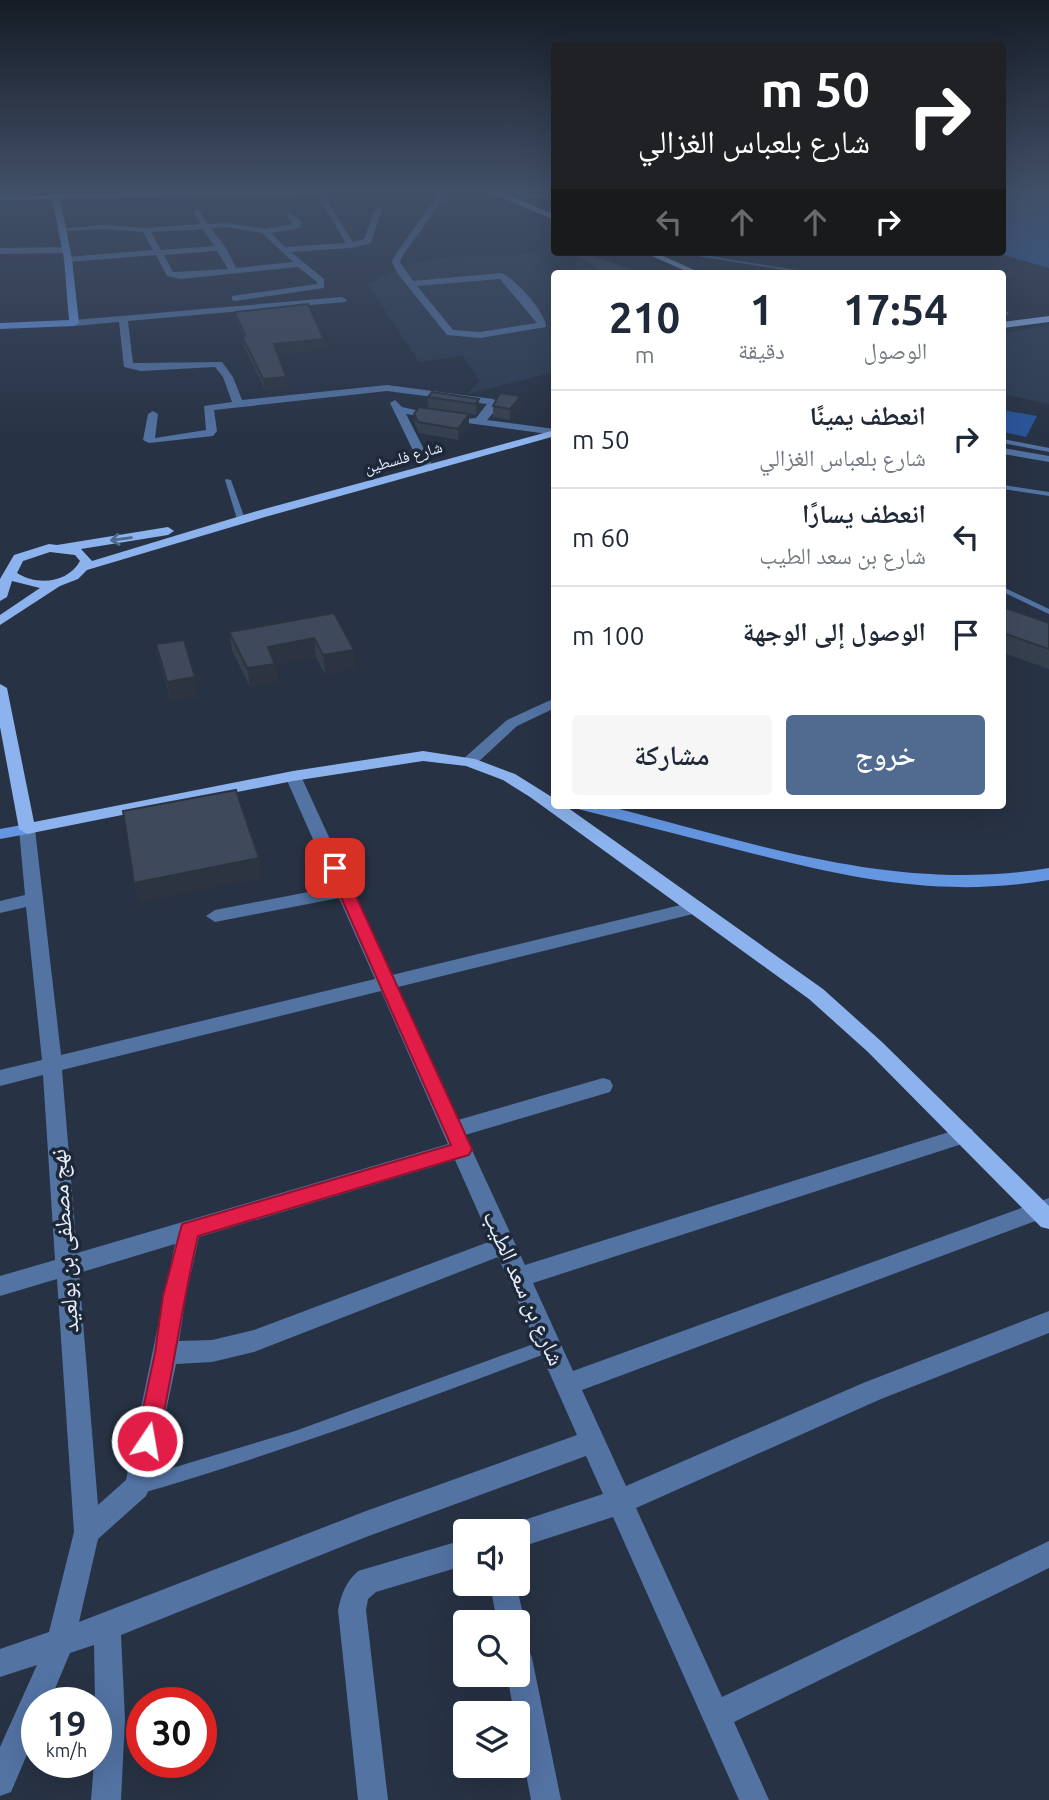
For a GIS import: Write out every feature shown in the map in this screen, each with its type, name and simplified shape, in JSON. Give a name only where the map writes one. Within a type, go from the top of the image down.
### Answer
[{"type":"main road","points":[[0,326],[74,323],[69,275]]},
{"type":"main road","points":[[1006,313],[1028,310]]},
{"type":"main road","points":[[1006,325],[1049,319]]},
{"type":"main road","name":"شارع فلسطين","points":[[60,581],[84,567],[241,518],[551,433]]},
{"type":"main road","name":"شارع فلسطين","points":[[27,554],[241,518]]},
{"type":"main road","points":[[61,548],[79,552],[86,561],[84,567]]},
{"type":"main road","points":[[0,557],[27,554]]},
{"type":"main road","points":[[0,597],[10,570],[18,558],[27,554]]},
{"type":"main road","points":[[10,570],[11,575],[25,583],[60,581]]},
{"type":"main road","points":[[0,621],[60,581]]},
{"type":"main road","name":"نهج مصطفى بن بولعيد","points":[[0,688],[6,751],[27,829]]},
{"type":"main road","points":[[0,834],[293,776],[423,757],[469,762],[509,778],[551,804]]},
{"type":"main road","points":[[536,793],[551,797]]},
{"type":"main road","points":[[559,809],[816,994],[875,1047],[1046,1212]]},
{"type":"main road","points":[[600,809],[827,867],[881,878],[983,882],[1022,880],[1049,874]]},
{"type":"street","points":[[218,299],[321,286],[321,281],[314,275]]},
{"type":"street","points":[[405,275],[411,284],[450,333],[480,335],[543,325],[507,278],[501,276],[411,284]]},
{"type":"street","points":[[74,323],[342,300]]},
{"type":"street","points":[[123,319],[128,365],[141,368],[218,364],[222,366],[238,404]]},
{"type":"street","points":[[387,388],[428,469]]},
{"type":"street","points":[[153,414],[149,440],[155,441],[209,433],[212,431],[207,409],[387,388],[493,402],[479,422]]},
{"type":"street","points":[[399,411],[551,431]]},
{"type":"street","points":[[1006,452],[1049,459]]},
{"type":"street","points":[[469,762],[512,723],[551,704]]},
{"type":"street","name":"شارع بن سعد الطيب","points":[[293,776],[754,1800]]},
{"type":"street","name":"نهج مصطفى بن بولعيد","points":[[0,1781],[61,1642],[87,1532],[52,1065],[27,829]]},
{"type":"street","points":[[215,916],[346,891]]},
{"type":"street","points":[[0,907],[34,900]]},
{"type":"street","points":[[0,1078],[697,907]]},
{"type":"street","points":[[0,1286],[189,1230],[458,1139],[603,1086]]},
{"type":"street","points":[[520,1277],[965,1135]]},
{"type":"street","points":[[568,1384],[1046,1212]]},
{"type":"street","points":[[87,1532],[137,1487],[189,1230]]},
{"type":"street","points":[[166,1353],[212,1351],[254,1341],[505,1245]]},
{"type":"street","points":[[530,1531],[620,1502],[872,1391],[1049,1322]]},
{"type":"street","points":[[0,1663],[107,1627],[366,1524],[593,1441]]},
{"type":"street","points":[[716,1716],[1049,1554]]},
{"type":"street","points":[[373,1800],[352,1610],[356,1592],[368,1581],[453,1556]]},
{"type":"street","points":[[106,1800],[111,1720],[107,1627]]},
{"type":"street","points":[[524,1687],[546,1800]]},
{"type":"lane","points":[[1006,443],[1049,450]]},
{"type":"lane","points":[[228,480],[241,518]]},
{"type":"lane","points":[[1006,487],[1049,494]]},
{"type":"lane","points":[[1006,590],[1049,612]]},
{"type":"lane","points":[[137,1487],[233,1460],[317,1432],[550,1345]]},
{"type":"shaded area","points":[[386,275],[551,275],[551,373],[467,394],[480,381],[463,356],[419,362],[368,284]]},
{"type":"shaded area","points":[[1049,325],[1049,404],[1006,395],[1006,332]]},
{"type":"shaded area","points":[[1006,411],[1037,416],[1026,437],[1006,433]]},
{"type":"building","points":[[308,304],[324,339],[274,344],[286,377],[263,379],[242,336],[245,336],[235,312]]},
{"type":"building","points":[[432,392],[479,399],[476,404],[428,397]]},
{"type":"building","points":[[500,393],[521,396],[510,409],[493,406]]},
{"type":"building","points":[[419,407],[469,414],[458,429],[418,422],[414,414]]},
{"type":"building","points":[[1006,608],[1049,623],[1049,649],[1006,634]]},
{"type":"building","points":[[334,613],[354,650],[323,655],[314,638],[268,647],[275,664],[247,668],[229,632]]},
{"type":"building","points":[[184,640],[195,677],[167,682],[156,644]]},
{"type":"building","points":[[236,790],[259,858],[134,883],[123,811]]},
{"type":"route","points":[[147,1441],[189,1230],[462,1149],[335,868]]}]
